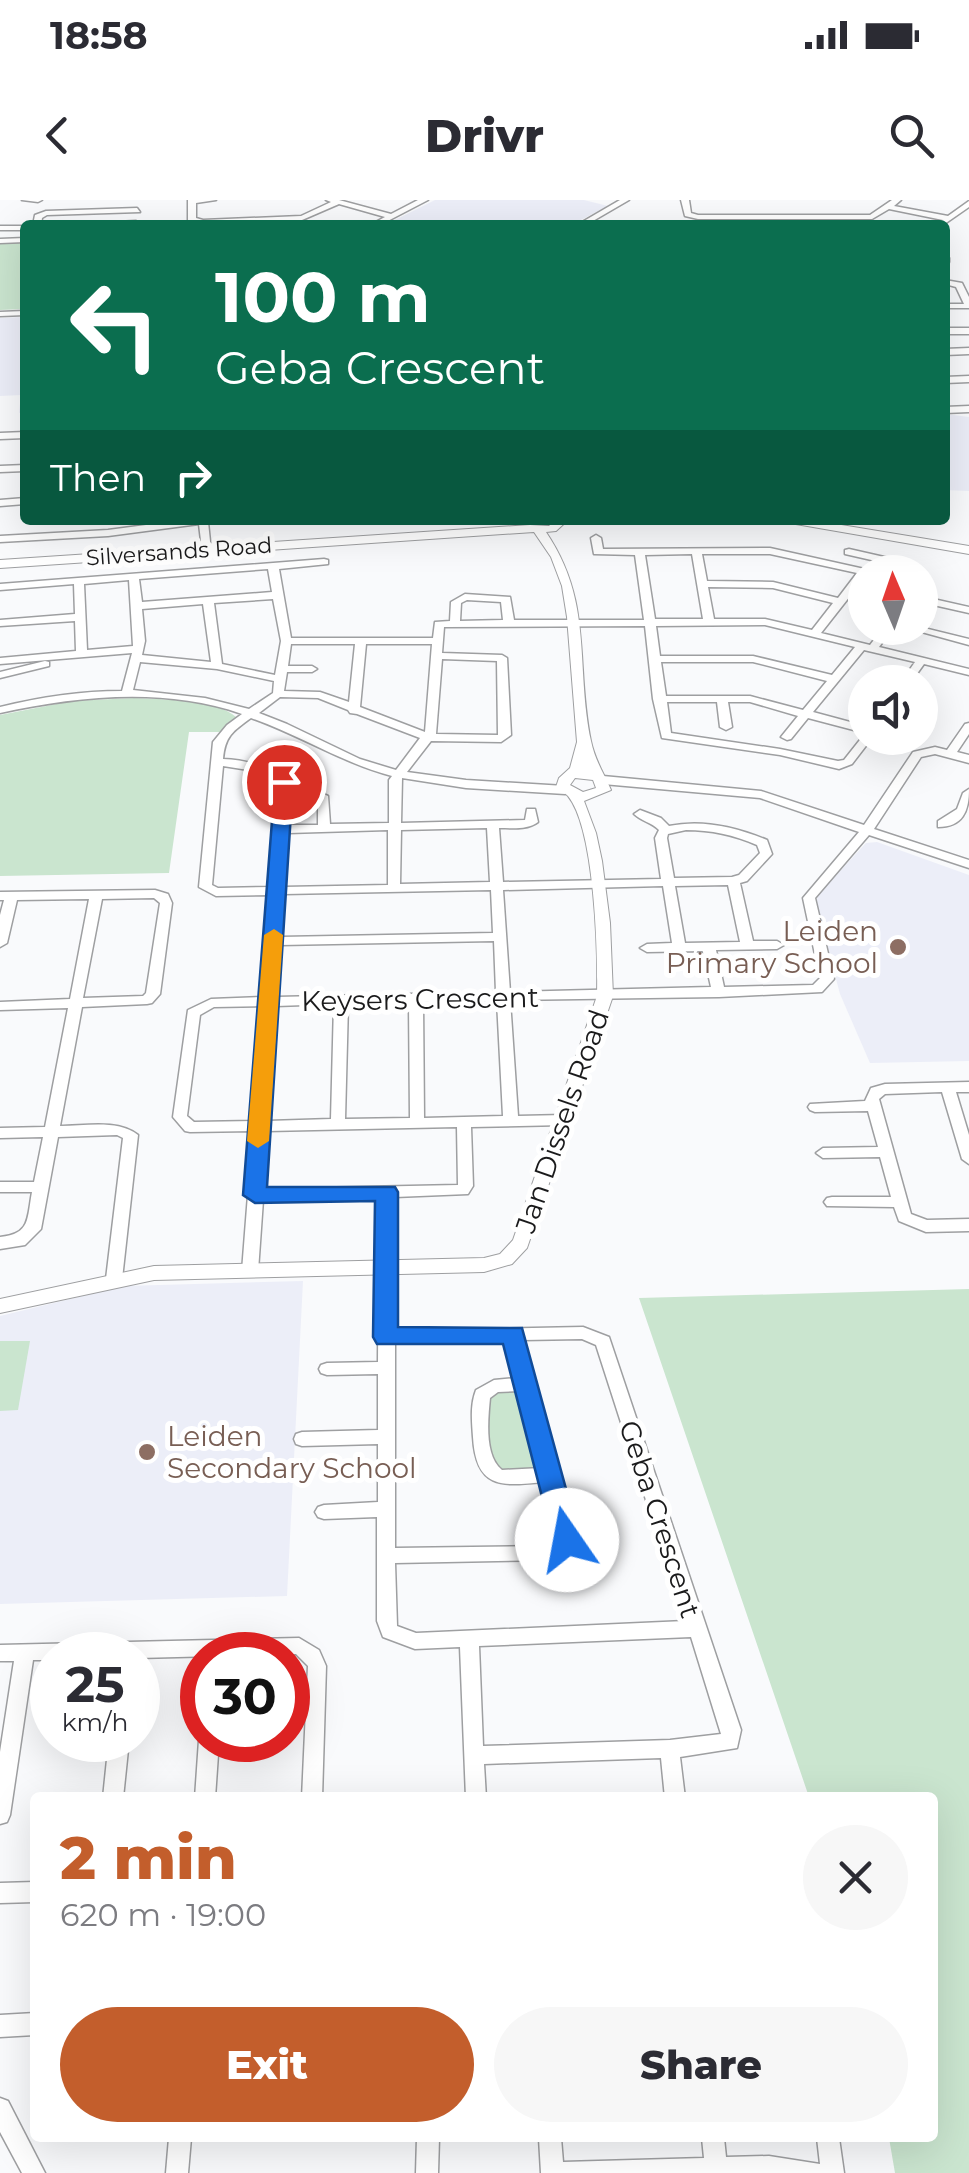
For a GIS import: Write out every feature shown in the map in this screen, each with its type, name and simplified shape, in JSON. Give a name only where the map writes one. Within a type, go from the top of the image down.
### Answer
[{"type":"street","points":[[29,200],[38,200]]},
{"type":"street","points":[[192,200],[212,200]]},
{"type":"street","points":[[383,220],[424,200]]},
{"type":"street","points":[[590,220],[625,200]]},
{"type":"street","points":[[684,200],[691,216],[795,220]]},
{"type":"street","points":[[740,200],[744,217]]},
{"type":"street","points":[[252,220],[302,218],[334,201],[391,216]]},
{"type":"street","points":[[824,220],[874,216],[893,204],[939,220]]},
{"type":"street","points":[[948,220],[969,204]]},
{"type":"street","points":[[38,220],[38,216],[46,214],[137,205]]},
{"type":"street","points":[[950,283],[959,285],[969,305]]},
{"type":"street","points":[[71,535],[72,525]]},
{"type":"street","points":[[205,525],[207,549]]},
{"type":"street","name":"Silversands Road","points":[[0,564],[516,525]]},
{"type":"street","points":[[529,525],[555,553],[569,588],[582,740],[599,785]]},
{"type":"street","points":[[555,553],[563,525]]},
{"type":"street","points":[[820,525],[969,550]]},
{"type":"street","points":[[0,539],[71,535],[94,539],[119,526],[157,527]]},
{"type":"street","points":[[703,533],[702,584],[709,621]]},
{"type":"street","points":[[751,533],[756,552]]},
{"type":"street","points":[[656,535],[659,552]]},
{"type":"street","points":[[22,554],[24,538]]},
{"type":"street","points":[[596,538],[598,552],[756,552],[848,568]]},
{"type":"street","points":[[795,556],[806,542]]},
{"type":"street","points":[[640,552],[664,734],[675,740],[780,752],[839,766],[853,755]]},
{"type":"street","points":[[849,552],[862,555]]},
{"type":"street","points":[[0,588],[324,562]]},
{"type":"street","points":[[274,566],[286,640],[278,694]]},
{"type":"street","points":[[127,694],[137,654],[134,577]]},
{"type":"street","points":[[76,670],[79,581]]},
{"type":"street","points":[[702,584],[773,585],[841,602]]},
{"type":"street","points":[[815,633],[848,592]]},
{"type":"street","points":[[137,606],[279,595]]},
{"type":"street","points":[[454,622],[456,602],[465,598],[506,599],[509,622]]},
{"type":"street","points":[[208,600],[217,666]]},
{"type":"street","points":[[938,603],[969,610]]},
{"type":"street","points":[[0,623],[80,617]]},
{"type":"street","points":[[394,889],[398,774],[428,737],[439,624],[765,622],[969,672]]},
{"type":"street","points":[[938,634],[969,642]]},
{"type":"street","points":[[286,640],[435,641]]},
{"type":"street","points":[[354,711],[362,641]]},
{"type":"street","points":[[787,737],[867,646]]},
{"type":"street","points":[[0,660],[137,654],[281,674],[312,669]]},
{"type":"street","points":[[0,675],[59,656]]},
{"type":"street","points":[[434,656],[502,658],[502,739],[428,737],[320,696],[278,694],[223,734],[204,887],[216,892],[733,882],[744,878],[766,854],[763,843],[695,828],[666,830]]},
{"type":"street","points":[[654,659],[754,659],[834,679]]},
{"type":"street","points":[[918,665],[922,660]]},
{"type":"street","points":[[0,710],[66,698],[127,694],[200,700],[250,713],[334,753],[398,774],[506,786],[671,786],[761,795],[969,864]]},
{"type":"street","points":[[722,698],[726,727]]},
{"type":"street","points":[[659,699],[750,700],[848,725]]},
{"type":"street","points":[[950,754],[969,726]]},
{"type":"street","points":[[569,785],[582,740]]},
{"type":"street","points":[[868,828],[917,754],[929,750],[969,758]]},
{"type":"street","points":[[217,763],[250,764],[324,799],[324,828]]},
{"type":"street","points":[[250,1271],[284,782]]},
{"type":"street","points":[[569,785],[599,785]]},
{"type":"street","name":"Jan Dissels Road","points":[[0,1306],[154,1273],[484,1265],[512,1254],[522,1243],[604,996],[606,958],[588,828],[569,785]]},
{"type":"street","name":"Jan Dissels Road","points":[[588,828],[599,785]]},
{"type":"street","points":[[942,824],[965,814],[969,793]]},
{"type":"street","points":[[281,829],[530,824],[531,812]]},
{"type":"street","points":[[640,814],[658,821],[666,830]]},
{"type":"street","points":[[493,825],[511,1121]]},
{"type":"street","name":"Keysers Crescent","points":[[564,1120],[194,1128],[180,1117],[195,1010],[211,1003],[812,990],[825,984],[808,900],[868,828]]},
{"type":"street","points":[[666,830],[661,838],[678,948]]},
{"type":"street","points":[[733,882],[747,946]]},
{"type":"street","points":[[0,1243],[20,1241],[31,1234],[96,894]]},
{"type":"street","points":[[0,943],[5,896],[154,894],[166,900],[153,994],[141,1003],[0,1006]]},
{"type":"street","points":[[273,941],[500,937]]},
{"type":"street","points":[[647,948],[777,946]]},
{"type":"street","points":[[708,947],[719,993]]},
{"type":"street","points":[[416,999],[417,1123]]},
{"type":"street","points":[[338,1125],[341,1000]]},
{"type":"street","points":[[969,1087],[879,1090],[873,1095],[872,1106],[902,1214],[912,1224],[969,1225]]},
{"type":"street","points":[[948,1088],[968,1155]]},
{"type":"street","points":[[815,1107],[872,1106]]},
{"type":"street","points":[[255,1195],[464,1189],[464,1122]]},
{"type":"street","points":[[0,1133],[119,1130],[131,1136],[133,1145],[114,1279]]},
{"type":"street","points":[[824,1153],[885,1152]]},
{"type":"street","points":[[0,1188],[42,1187]]},
{"type":"street","points":[[387,1192],[386,1556],[556,1551],[568,1536],[513,1334]]},
{"type":"street","points":[[832,1202],[898,1202]]},
{"type":"street","name":"Geba Crescent","points":[[386,1337],[584,1332],[603,1341],[697,1630],[405,1639],[390,1631],[386,1620],[386,1556]]},
{"type":"street","points":[[328,1370],[386,1368]]},
{"type":"street","points":[[527,1384],[494,1386],[482,1395],[483,1464],[490,1473],[502,1476],[551,1474]]},
{"type":"street","points":[[302,1439],[386,1437]]},
{"type":"street","points":[[324,1512],[386,1509]]},
{"type":"street","points":[[474,1755],[727,1744],[731,1739],[697,1630]]},
{"type":"street","points":[[469,1640],[476,1792]]},
{"type":"street","points":[[0,1652],[30,1652]]},
{"type":"street","points":[[0,1815],[25,1652]]},
{"type":"street","points":[[310,1655],[317,1666],[312,1792]]},
{"type":"street","points":[[670,1749],[674,1792]]},
{"type":"street","points":[[113,1792],[116,1762]]},
{"type":"street","points":[[206,1792],[208,1762]]},
{"type":"street","points":[[0,1893],[30,1892]]},
{"type":"street","points":[[0,2026],[30,2024]]},
{"type":"street","points":[[0,2110],[34,2173]]},
{"type":"street","points":[[177,2173],[180,2142]]},
{"type":"street","points":[[427,2173],[428,2142]]},
{"type":"street","points":[[550,2142],[552,2173]]},
{"type":"street","points":[[713,2142],[716,2168]]},
{"type":"street","points":[[829,2142],[833,2173]]},
{"type":"street","points":[[562,2173],[794,2168],[814,2173]]},
{"type":"shaded area","points":[[435,200],[584,200],[608,206],[581,220],[395,220]]},
{"type":"shaded area","points":[[20,317],[20,395],[0,396],[0,318]]},
{"type":"shaded area","points":[[950,415],[969,417],[969,491],[950,490]]},
{"type":"shaded area","name":"Leiden Primary School","points":[[877,842],[969,875],[969,1061],[870,1063],[840,994],[816,904],[818,895],[866,843]]},
{"type":"shaded area","name":"Leiden Secondary School","points":[[303,1281],[287,1596],[0,1604],[0,1316],[124,1286]]},
{"type":"green space","points":[[20,242],[20,309],[0,310],[0,243]]},
{"type":"green space","points":[[134,698],[203,704],[236,717],[222,732],[189,732],[169,873],[0,876],[0,715],[72,701]]},
{"type":"green space","points":[[969,1289],[969,2173],[895,2173],[890,2142],[938,2142],[938,1792],[807,1792],[639,1298]]},
{"type":"green space","points":[[0,1341],[30,1341],[18,1410],[0,1411]]},
{"type":"green space","points":[[515,1390],[522,1394],[541,1463],[537,1468],[502,1472],[490,1467],[486,1398],[492,1392]]},
{"type":"slow traffic","points":[[258,1141],[274,935]]},
{"type":"place","name":"Leiden Primary School","points":[[898,947]]},
{"type":"place","name":"Leiden Secondary School","points":[[147,1452]]},
{"type":"route","points":[[284,782],[255,1195],[387,1192],[386,1337],[513,1334],[567,1540]]}]
